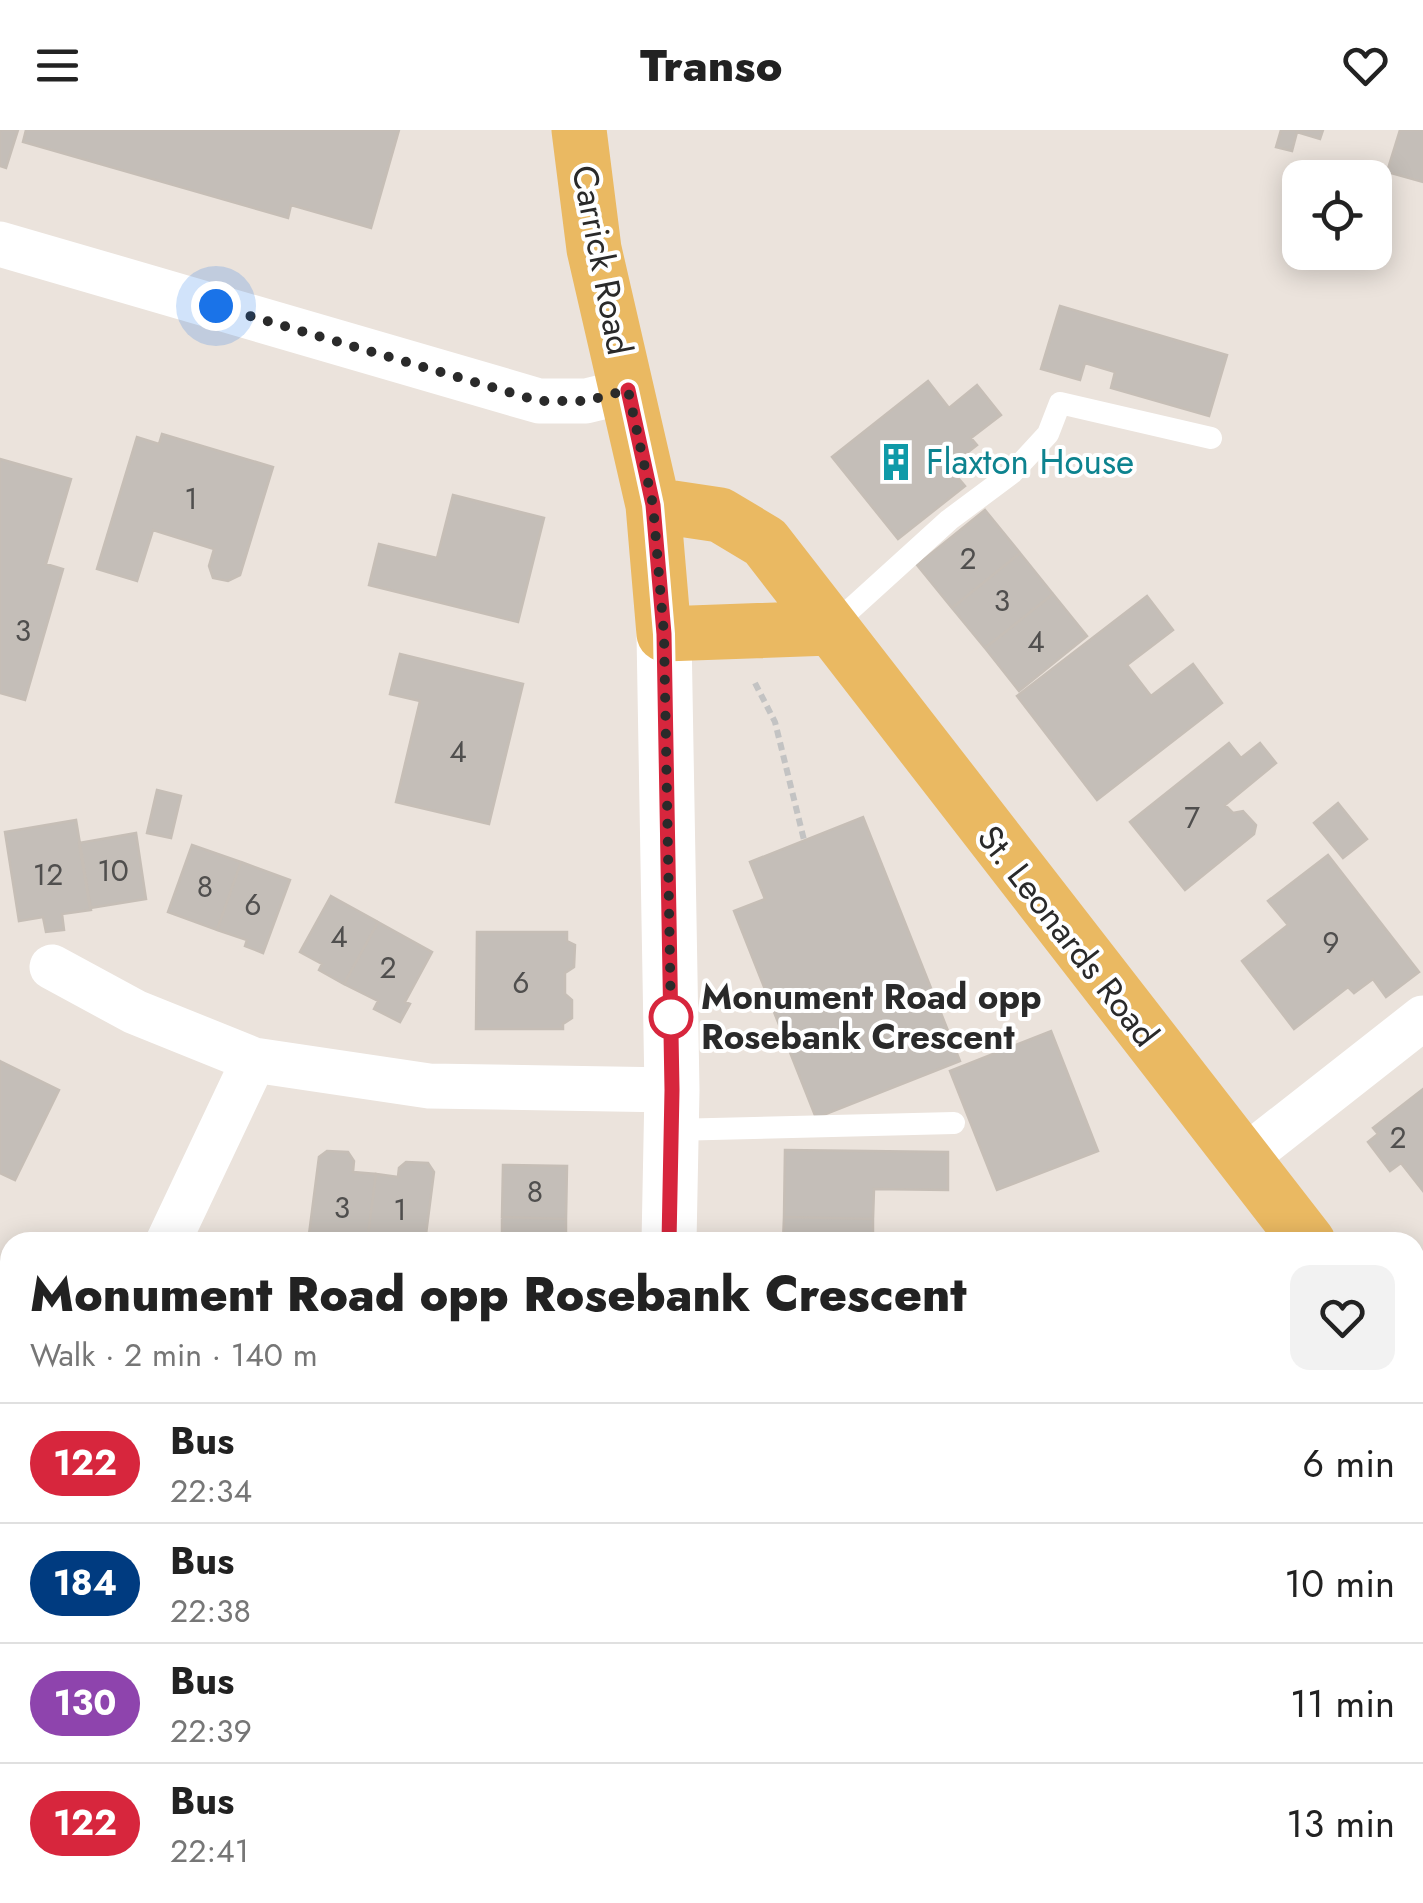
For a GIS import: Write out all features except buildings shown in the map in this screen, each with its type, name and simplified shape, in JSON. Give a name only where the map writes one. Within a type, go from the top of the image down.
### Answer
[{"type":"main road","name":"Carrick Road","points":[[579,130],[594,250],[653,505],[664,634]]},
{"type":"main road","name":"St. Leonards Road","points":[[653,505],[720,516],[765,542],[1300,1232]]},
{"type":"main road","points":[[669,1232],[672,1110],[664,634],[830,628]]},
{"type":"street","points":[[0,244],[539,401],[586,401],[628,390]]},
{"type":"street","points":[[52,968],[135,1012],[254,1060],[429,1086],[672,1110]]},
{"type":"street","points":[[1242,1160],[1423,1018]]},
{"type":"street","points":[[173,1232],[254,1060]]},
{"type":"lane","points":[[830,628],[950,520],[1012,473],[1048,434],[1060,403],[1211,438]]},
{"type":"lane","points":[[672,1110],[954,1123]]},
{"type":"path","points":[[730,632],[775,722],[804,840]]},
{"type":"bus line","name":"122","points":[[628,390],[653,505],[664,634],[672,1090],[669,1232]]},
{"type":"place","name":"Flaxton House","points":[[896,462]]},
{"type":"place","name":"Monument Road opp Rosebank Crescent","points":[[671,1017]]},
{"type":"route","points":[[216,306],[539,401],[586,401],[628,390],[653,505],[664,634],[671,1017]]}]
